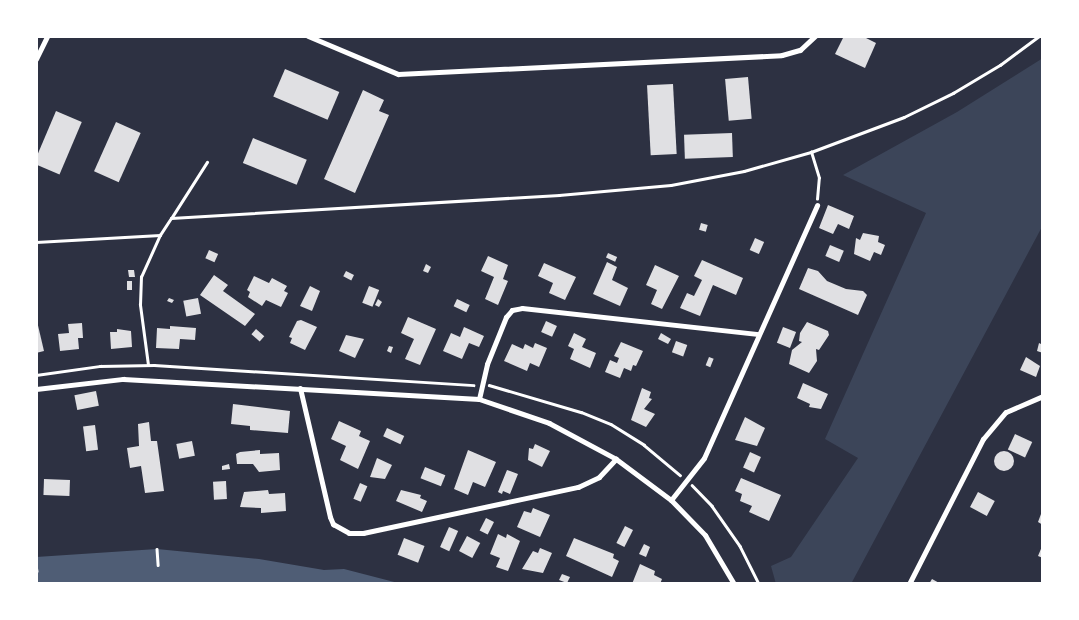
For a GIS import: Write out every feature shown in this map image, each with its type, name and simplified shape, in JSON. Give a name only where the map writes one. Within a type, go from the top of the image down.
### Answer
[{"type":"street","points":[[36,59],[47,36]]},
{"type":"street","points":[[308,36],[398,74],[782,55],[800,50],[815,36]]},
{"type":"street","points":[[671,500],[688,482],[704,458],[817,205]]},
{"type":"street","points":[[479,399],[482,384],[506,317],[512,310],[522,308],[759,334]]},
{"type":"street","points":[[36,389],[123,379],[479,399],[549,423],[616,459],[671,500],[704,536],[734,584]]},
{"type":"street","points":[[300,388],[330,517],[339,528],[363,533],[578,487],[599,477],[616,459]]},
{"type":"street","points":[[910,584],[983,439],[1006,412],[1043,396]]},
{"type":"path","points":[[171,218],[559,195],[671,185],[744,171],[812,152],[904,117],[1000,65],[1039,36]]},
{"type":"path","points":[[812,152],[819,178],[817,205]]},
{"type":"path","points":[[148,365],[140,305],[141,277],[160,235],[207,162]]},
{"type":"path","points":[[36,242],[160,235]]},
{"type":"path","points":[[36,375],[100,366],[148,365],[501,386],[611,424],[644,445],[688,482],[712,506],[740,546],[759,584]]},
{"type":"path","points":[[157,549],[158,565]]},
{"type":"path","points":[[36,565],[37,571]]},
{"type":"shaded area","points":[[1043,58],[1043,225],[851,584],[776,584],[771,566],[791,557],[858,458],[825,439],[926,213],[843,175],[957,112]]},
{"type":"shaded area","points":[[157,549],[259,559],[324,570],[344,569],[402,584],[36,584],[36,557]]},
{"type":"building","points":[[844,36],[862,36],[876,43],[865,68],[835,54]]},
{"type":"building","points":[[285,69],[339,92],[328,120],[273,97]]},
{"type":"building","points":[[748,77],[752,119],[729,121],[725,79]]},
{"type":"building","points":[[673,84],[677,154],[651,155],[647,85]]},
{"type":"building","points":[[363,90],[384,100],[379,111],[389,115],[355,193],[324,179]]},
{"type":"building","points":[[56,111],[82,122],[60,174],[36,164],[36,158]]},
{"type":"building","points":[[116,122],[141,133],[119,182],[94,171]]},
{"type":"building","points":[[732,133],[733,157],[685,159],[684,135]]},
{"type":"building","points":[[253,138],[307,160],[297,185],[243,163]]},
{"type":"building","points":[[828,205],[854,216],[849,229],[838,224],[833,234],[819,228]]},
{"type":"building","points":[[701,223],[708,225],[706,232],[699,230]]},
{"type":"building","points":[[863,233],[879,236],[878,242],[885,245],[881,255],[874,252],[870,261],[854,254],[856,238],[860,240]]},
{"type":"building","points":[[755,238],[764,242],[759,254],[750,250]]},
{"type":"building","points":[[830,245],[844,251],[839,262],[825,256]]},
{"type":"building","points":[[209,250],[218,254],[214,262],[205,258]]},
{"type":"building","points":[[608,253],[617,257],[615,262],[606,258]]},
{"type":"building","points":[[488,256],[508,265],[503,279],[508,281],[498,305],[485,299],[494,277],[481,271]]},
{"type":"building","points":[[702,260],[743,278],[736,295],[713,285],[700,316],[680,308],[687,293],[694,296],[702,280],[694,276]]},
{"type":"building","points":[[607,262],[617,267],[612,280],[628,288],[620,306],[593,294]]},
{"type":"building","points":[[544,263],[576,277],[565,300],[549,293],[553,283],[538,276]]},
{"type":"building","points":[[426,264],[431,267],[428,273],[423,271]]},
{"type":"building","points":[[655,265],[679,276],[662,309],[651,304],[657,290],[646,285]]},
{"type":"building","points":[[808,268],[818,271],[827,281],[846,289],[863,291],[867,295],[858,315],[799,289]]},
{"type":"building","points":[[128,270],[134,270],[135,277],[129,277]]},
{"type":"building","points":[[346,271],[354,275],[351,280],[343,276]]},
{"type":"building","points":[[214,275],[228,285],[223,291],[255,314],[245,326],[200,295]]},
{"type":"building","points":[[254,276],[269,283],[272,278],[287,286],[284,291],[288,293],[281,307],[266,300],[262,306],[248,297],[250,292],[247,290]]},
{"type":"building","points":[[127,281],[132,281],[132,290],[127,290]]},
{"type":"building","points":[[310,286],[320,291],[312,311],[300,306]]},
{"type":"building","points":[[369,286],[379,290],[372,307],[362,303]]},
{"type":"building","points":[[169,298],[174,300],[172,303],[167,301]]},
{"type":"building","points":[[198,298],[201,314],[186,317],[183,301]]},
{"type":"building","points":[[378,299],[382,302],[379,307],[375,305]]},
{"type":"building","points":[[457,299],[470,305],[466,312],[454,306]]},
{"type":"building","points":[[36,317],[44,351],[36,353]]},
{"type":"building","points":[[408,317],[436,329],[420,365],[405,359],[414,339],[401,333]]},
{"type":"building","points":[[301,320],[317,327],[305,350],[290,343],[292,338],[289,337],[297,321]]},
{"type":"building","points":[[546,321],[557,326],[552,337],[541,332]]},
{"type":"building","points":[[807,322],[828,331],[829,335],[819,350],[816,349],[817,361],[809,373],[789,364],[792,350],[802,342],[799,341],[800,333]]},
{"type":"building","points":[[82,323],[83,338],[78,338],[79,349],[60,351],[58,334],[69,333],[68,324]]},
{"type":"building","points":[[170,326],[196,328],[195,340],[180,339],[179,349],[156,348],[157,328],[170,329]]},
{"type":"building","points":[[464,327],[484,336],[479,347],[469,343],[462,359],[443,351],[451,333],[460,337]]},
{"type":"building","points":[[783,327],[796,332],[790,348],[777,343]]},
{"type":"building","points":[[117,329],[131,331],[132,347],[111,349],[110,332],[117,332]]},
{"type":"building","points":[[256,329],[264,336],[260,341],[251,334]]},
{"type":"building","points":[[574,333],[586,339],[582,347],[596,353],[590,368],[570,359],[574,349],[568,346]]},
{"type":"building","points":[[661,333],[671,339],[668,344],[658,339]]},
{"type":"building","points":[[346,335],[364,339],[355,358],[339,351]]},
{"type":"building","points":[[676,341],[687,345],[683,356],[672,352]]},
{"type":"building","points":[[621,342],[643,351],[636,366],[633,365],[631,371],[624,368],[620,378],[605,372],[610,360],[617,363],[619,358],[614,356]]},
{"type":"building","points":[[535,343],[547,348],[539,367],[530,363],[527,371],[504,361],[512,344],[523,349],[525,344],[533,348]]},
{"type":"building","points":[[1039,343],[1043,345],[1043,353],[1037,351]]},
{"type":"building","points":[[389,346],[393,347],[391,353],[387,351]]},
{"type":"building","points":[[709,357],[714,359],[710,367],[706,365]]},
{"type":"building","points":[[1026,357],[1040,366],[1036,377],[1020,370]]},
{"type":"building","points":[[803,383],[828,394],[821,409],[809,407],[810,404],[797,398]]},
{"type":"building","points":[[642,388],[651,392],[649,398],[652,399],[644,409],[655,414],[646,427],[631,420]]},
{"type":"building","points":[[96,391],[99,406],[77,410],[74,395]]},
{"type":"building","points":[[233,404],[290,411],[288,433],[250,430],[250,426],[231,424]]},
{"type":"building","points":[[745,417],[765,428],[757,446],[735,440]]},
{"type":"building","points":[[339,421],[361,431],[359,436],[370,441],[358,469],[340,460],[346,446],[331,439]]},
{"type":"building","points":[[149,422],[151,441],[157,441],[164,491],[145,493],[141,466],[130,468],[127,448],[139,446],[138,424]]},
{"type":"building","points":[[95,425],[98,450],[86,451],[83,426]]},
{"type":"building","points":[[387,428],[404,436],[400,444],[383,436]]},
{"type":"building","points":[[1015,434],[1032,442],[1025,457],[1008,449]]},
{"type":"building","points":[[192,441],[195,456],[179,459],[176,444]]},
{"type":"building","points":[[535,444],[550,451],[542,467],[528,460],[529,448],[533,449]]},
{"type":"building","points":[[260,450],[260,454],[279,453],[280,470],[259,472],[253,464],[237,464],[236,454]]},
{"type":"building","points":[[468,450],[496,462],[485,487],[473,482],[468,495],[454,489]]},
{"type":"building","points":[[1004,451],[1011,454],[1014,461],[1011,468],[1004,471],[997,468],[994,461],[997,454]]},
{"type":"building","points":[[750,452],[761,457],[754,472],[743,468]]},
{"type":"building","points":[[377,458],[392,465],[385,479],[370,477]]},
{"type":"building","points":[[229,464],[230,469],[222,470],[222,466]]},
{"type":"building","points":[[425,467],[445,475],[441,486],[421,478]]},
{"type":"building","points":[[507,470],[518,474],[510,494],[503,491],[502,494],[498,492]]},
{"type":"building","points":[[741,478],[781,495],[769,521],[749,512],[752,506],[740,501],[742,494],[735,491]]},
{"type":"building","points":[[44,479],[70,480],[69,496],[43,495]]},
{"type":"building","points":[[226,481],[227,499],[214,500],[213,482]]},
{"type":"building","points":[[360,483],[367,486],[361,502],[353,499]]},
{"type":"building","points":[[268,490],[269,494],[285,493],[286,511],[261,513],[261,508],[240,507],[244,492]]},
{"type":"building","points":[[401,490],[421,495],[420,498],[427,501],[422,512],[396,501]]},
{"type":"building","points":[[978,492],[995,501],[987,516],[970,507]]},
{"type":"building","points":[[533,508],[550,515],[540,537],[517,527],[524,511],[531,513]]},
{"type":"building","points":[[1041,514],[1043,514],[1043,525],[1038,522]]},
{"type":"building","points":[[486,518],[494,522],[488,535],[480,530]]},
{"type":"building","points":[[625,526],[633,530],[624,547],[616,543]]},
{"type":"building","points":[[449,527],[458,531],[449,551],[440,547]]},
{"type":"building","points":[[498,534],[506,538],[507,534],[520,541],[508,571],[496,567],[500,558],[490,554]]},
{"type":"building","points":[[467,536],[480,543],[472,558],[459,551]]},
{"type":"building","points":[[404,538],[425,546],[418,563],[398,555]]},
{"type":"building","points":[[574,538],[614,554],[613,558],[619,561],[612,577],[566,556]]},
{"type":"building","points":[[644,544],[650,547],[646,557],[639,554]]},
{"type":"building","points":[[1043,544],[1043,558],[1038,556]]},
{"type":"building","points":[[540,548],[552,553],[543,573],[522,569],[533,551],[538,553]]},
{"type":"building","points":[[640,564],[655,571],[654,575],[662,579],[660,584],[632,584]]},
{"type":"building","points":[[562,574],[570,577],[567,583],[559,580]]},
{"type":"building","points":[[932,579],[941,584],[929,584]]}]
